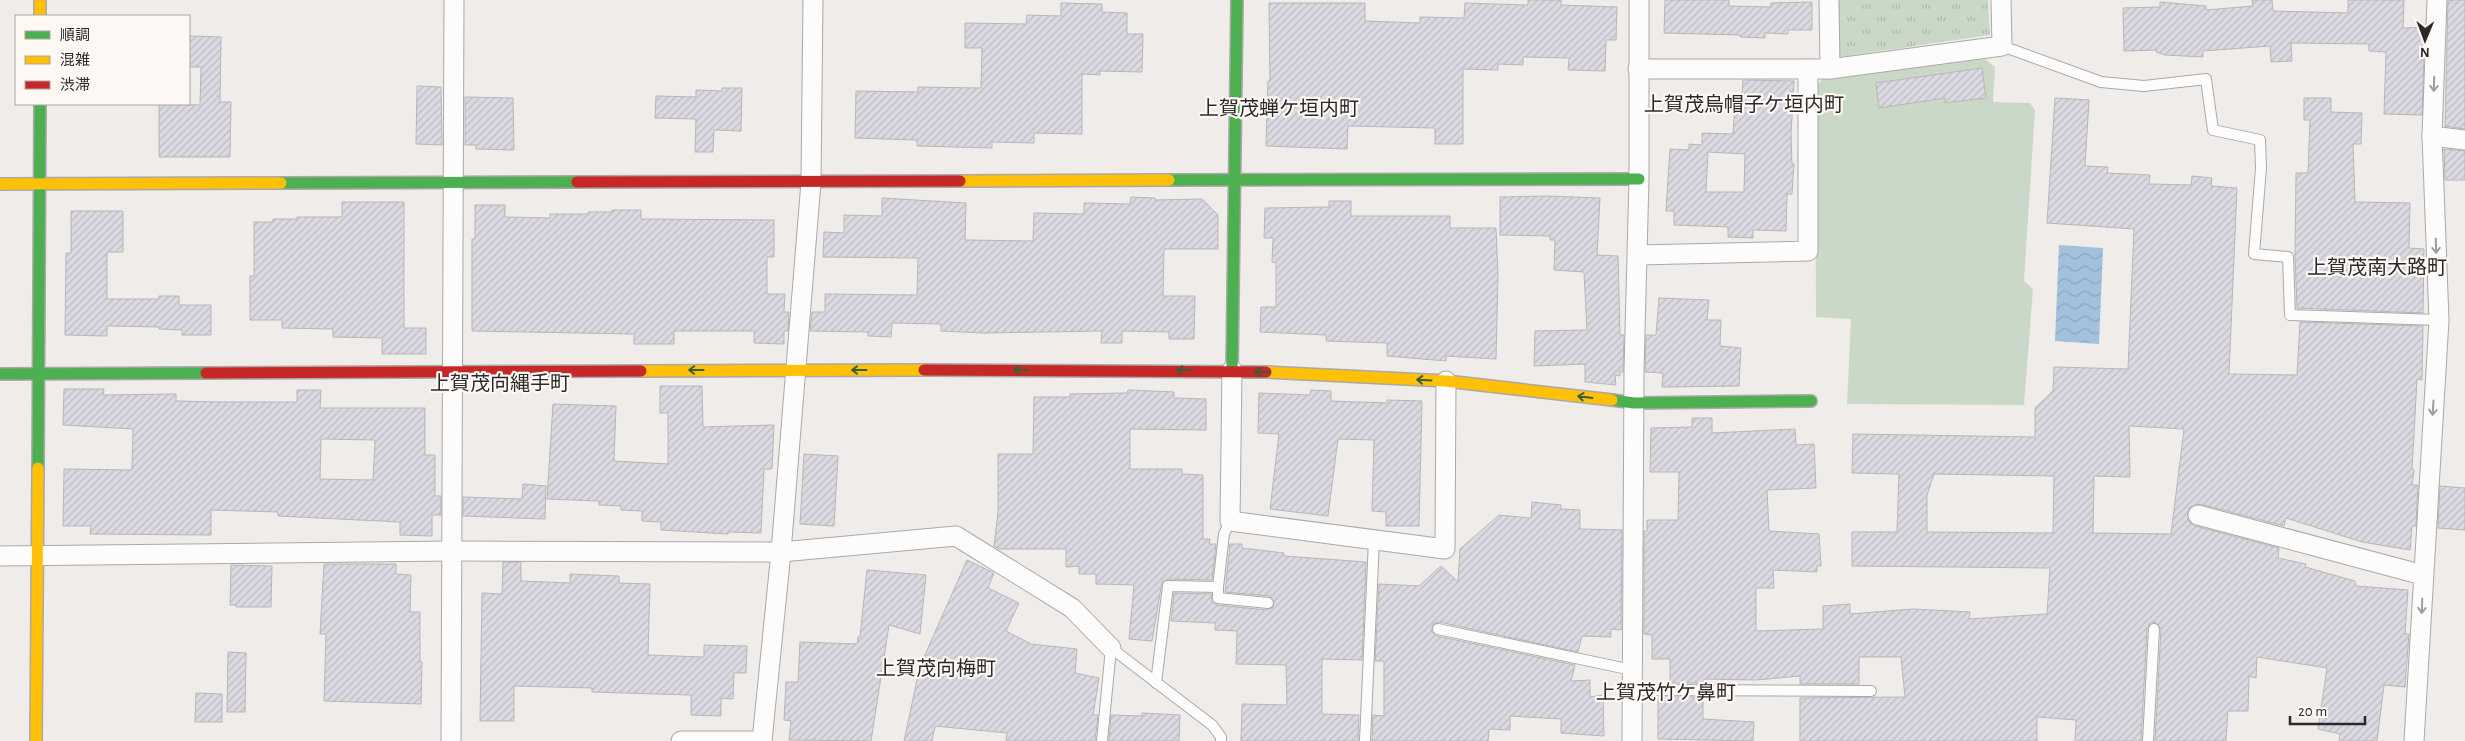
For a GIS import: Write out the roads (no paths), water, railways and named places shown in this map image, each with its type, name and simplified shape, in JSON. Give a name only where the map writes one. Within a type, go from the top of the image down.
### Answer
[{"type":"street","points":[[40,0],[40,15]]},
{"type":"street","points":[[451,741],[454,0]]},
{"type":"street","points":[[681,741],[762,741],[781,552],[811,182],[813,0]]},
{"type":"street","points":[[1237,0],[1230,521],[1445,549],[1446,381]]},
{"type":"street","points":[[1632,741],[1634,403],[1639,179],[1639,0]]},
{"type":"street","points":[[1829,0],[1830,69]]},
{"type":"street","points":[[1638,69],[1830,69],[2002,46],[2001,0]]},
{"type":"street","points":[[2414,741],[2439,320],[2432,136],[2437,0]]},
{"type":"street","points":[[1638,255],[1808,251],[1808,69]]},
{"type":"street","points":[[36,741],[40,105]]},
{"type":"street","points":[[2432,136],[2465,140]]},
{"type":"street","points":[[0,184],[1639,179]]},
{"type":"street","points":[[0,374],[453,371],[1232,370],[1446,381],[1634,403],[1811,401]]},
{"type":"street","points":[[2198,514],[2423,575]]},
{"type":"street","points":[[0,556],[452,551],[781,552],[956,536],[1072,608],[1111,648]]},
{"type":"lane","points":[[2002,46],[2101,82],[2144,86],[2206,79],[2213,130],[2260,140],[2261,168],[2254,254],[2288,258],[2290,315],[2439,320]]},
{"type":"lane","points":[[1230,521],[1224,534],[1218,598],[1268,603]]},
{"type":"lane","points":[[1365,741],[1374,540]]},
{"type":"lane","points":[[1156,683],[1168,586],[1218,587]]},
{"type":"lane","points":[[1438,629],[1632,670]]},
{"type":"lane","points":[[2148,741],[2154,630]]},
{"type":"lane","points":[[1111,648],[1212,725],[1221,737],[1221,741]]},
{"type":"lane","points":[[1102,741],[1111,648]]},
{"type":"lane","points":[[1632,690],[1871,691]]},
{"type":"water","points":[[2059,245],[2103,248],[2099,344],[2055,341]]},
{"type":"district","name":"上賀茂烏帽子ケ垣内町","points":[[1744,105]]},
{"type":"district","name":"上賀茂蝉ケ垣内町","points":[[1279,109]]},
{"type":"district","name":"上賀茂南大路町","points":[[2377,268]]},
{"type":"district","name":"上賀茂向縄手町","points":[[500,384]]},
{"type":"district","name":"上賀茂向梅町","points":[[936,669]]},
{"type":"district","name":"上賀茂竹ケ鼻町","points":[[1666,693]]}]
